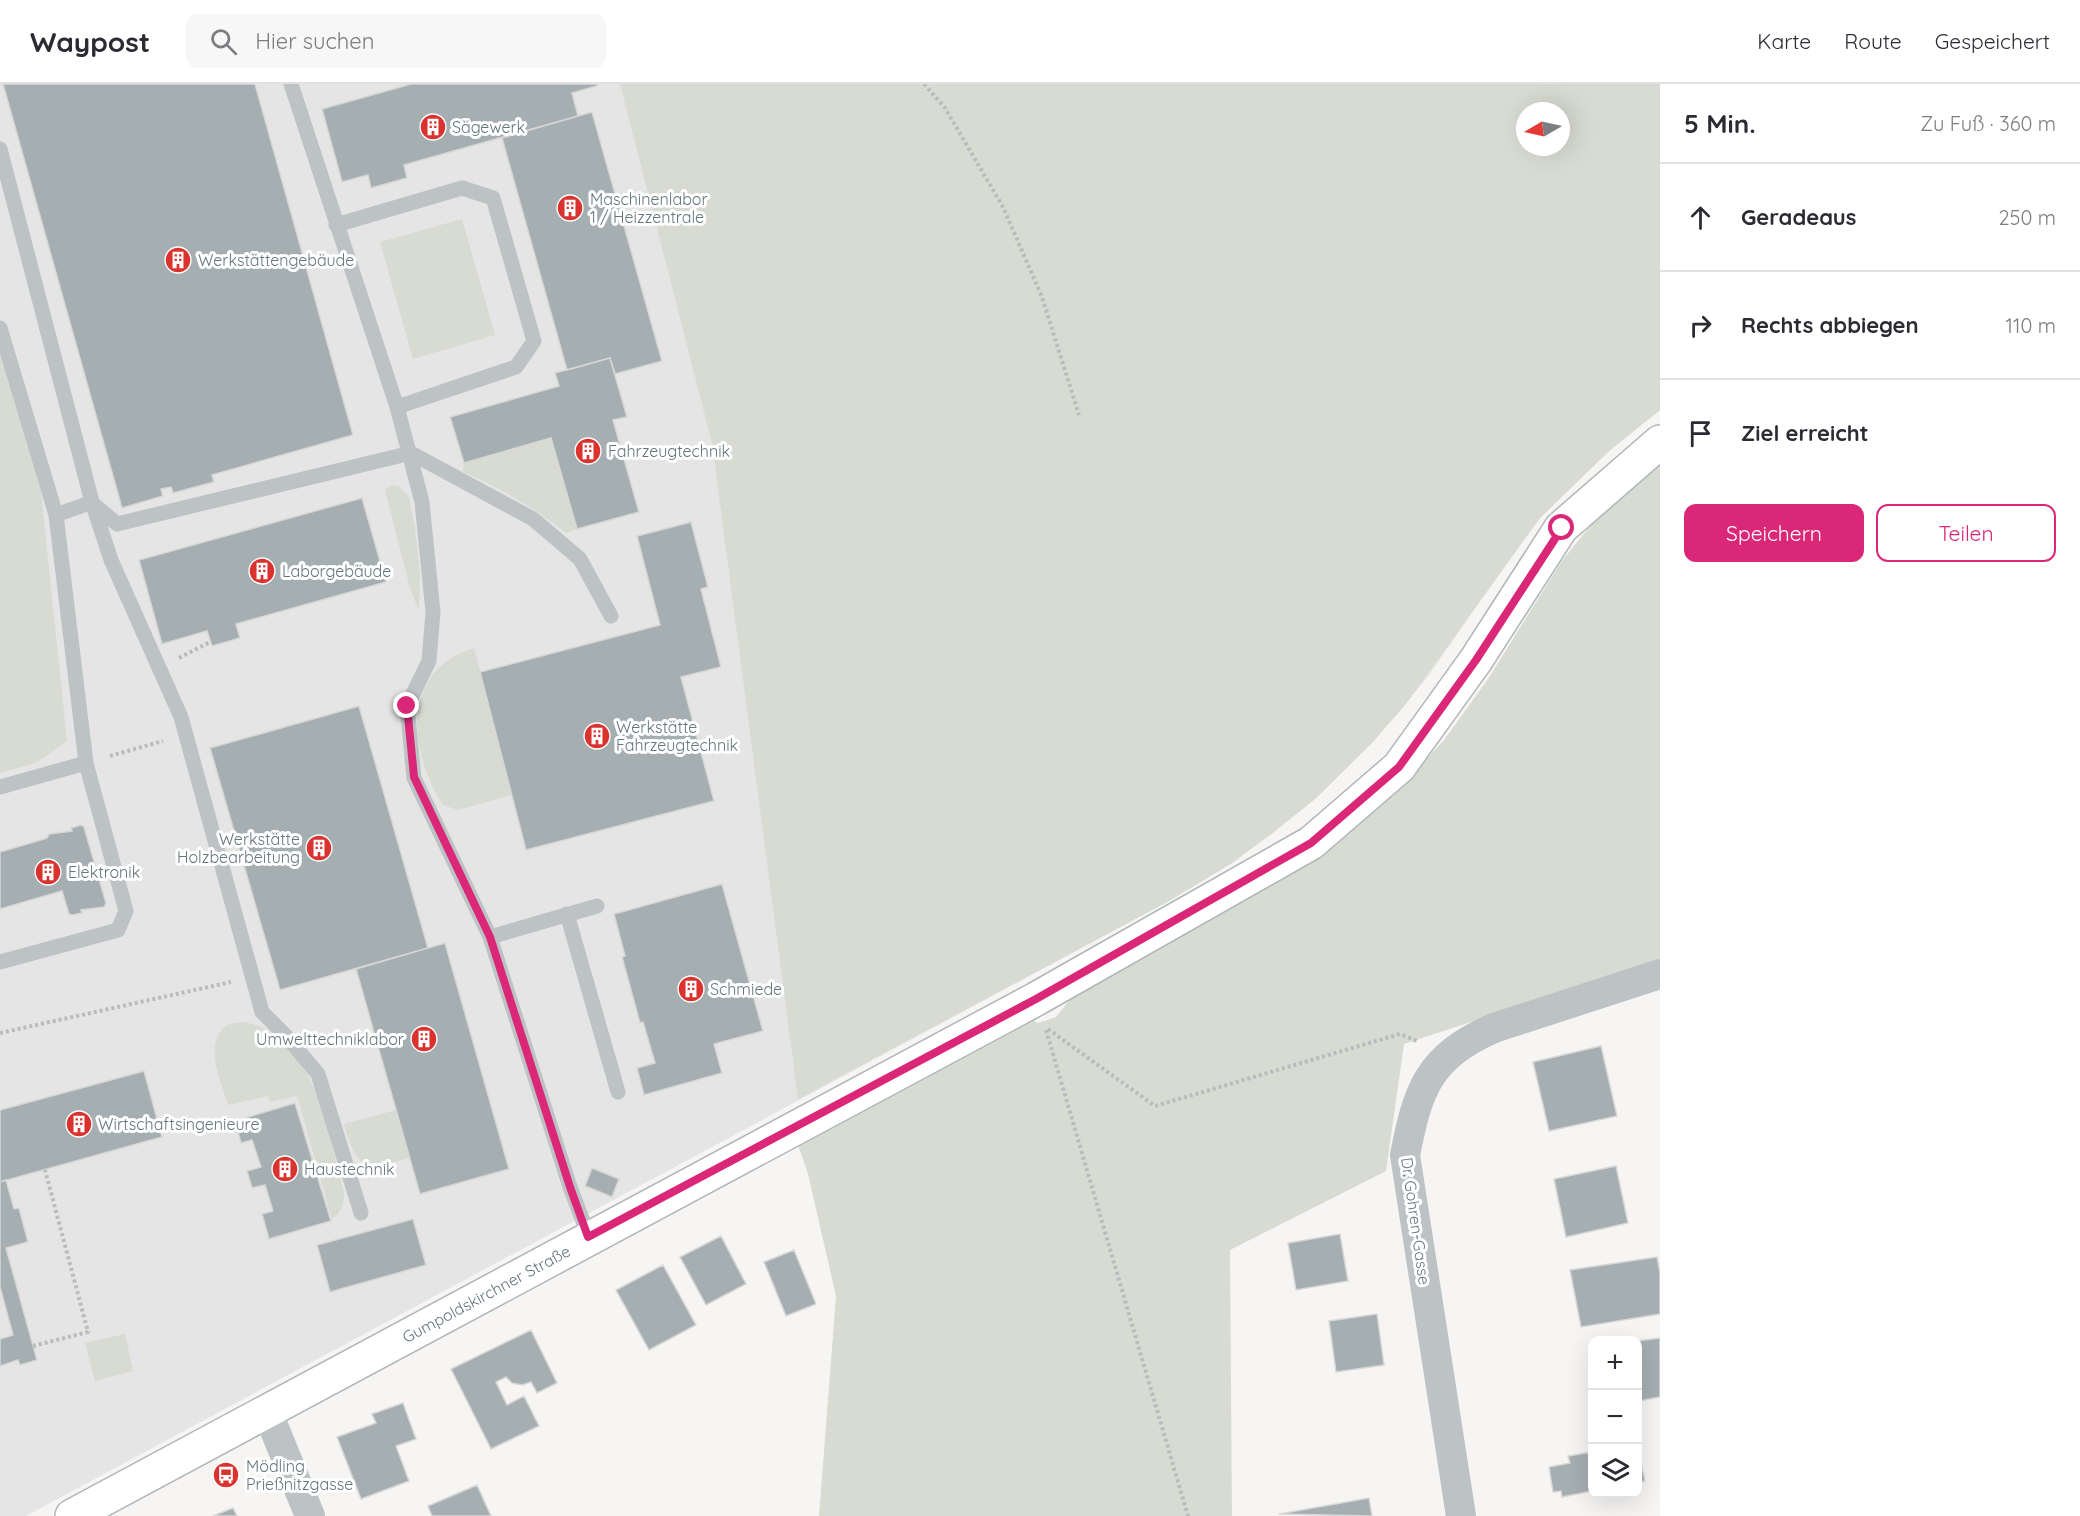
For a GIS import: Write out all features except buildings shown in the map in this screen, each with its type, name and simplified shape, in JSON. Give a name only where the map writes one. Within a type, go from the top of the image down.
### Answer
[{"type":"main road","name":"Gumpoldskirchner Straße","points":[[72,1516],[588,1237],[1036,999],[1311,843],[1399,767],[1476,660],[1562,528],[1660,442]]},
{"type":"street","name":"Dr. Gohren-Gasse","points":[[1461,1516],[1405,1155],[1414,1106],[1428,1077],[1448,1055],[1469,1039],[1494,1028],[1660,974]]},
{"type":"street","points":[[267,1411],[310,1516]]},
{"type":"lane","points":[[291,84],[397,407],[411,453],[422,502],[433,612],[429,661],[407,706],[414,777],[490,937],[588,1237]]},
{"type":"lane","points":[[0,149],[92,502],[111,560],[181,717],[262,1012],[318,1074],[361,1213]]},
{"type":"lane","points":[[336,225],[462,188],[493,198],[534,341],[516,367],[397,407]]},
{"type":"lane","points":[[0,328],[56,515],[86,763],[126,911],[118,930],[0,962]]},
{"type":"lane","points":[[92,502],[117,524],[411,453],[532,519],[580,559],[611,616]]},
{"type":"lane","points":[[56,515],[92,502]]},
{"type":"lane","points":[[0,786],[86,763]]},
{"type":"lane","points":[[490,937],[597,906]]},
{"type":"lane","points":[[567,914],[618,1092]]},
{"type":"path","points":[[924,84],[945,108],[1003,207],[1042,297],[1079,415]]},
{"type":"path","points":[[160,668],[210,642]]},
{"type":"path","points":[[86,763],[152,744]]},
{"type":"path","points":[[0,1034],[252,977]]},
{"type":"path","points":[[1188,1516],[1045,1026],[1155,1106],[1400,1034],[1448,1055]]},
{"type":"path","points":[[33,1346],[88,1332],[45,1170]]},
{"type":"shaded area","points":[[0,84],[1648,84],[1660,120],[1660,410],[1609,451],[1540,518],[1427,678],[1371,744],[1315,799],[1232,863],[1169,901],[26,1516],[0,1516]]},
{"type":"shaded area","points":[[620,84],[1660,84],[1660,410],[1609,451],[1540,518],[1406,704],[1371,744],[1315,799],[1274,832],[1232,863],[1169,901],[798,1099],[712,443]]},
{"type":"shaded area","points":[[462,219],[495,335],[413,359],[380,242]]},
{"type":"shaded area","points":[[0,355],[41,492],[67,741],[36,763],[0,773]]},
{"type":"shaded area","points":[[551,438],[577,529],[566,533],[516,499],[463,472],[464,463]]},
{"type":"shaded area","points":[[1660,466],[1660,969],[1571,989],[1404,1044],[1386,1171],[1230,1250],[1232,1516],[819,1516],[836,1296],[808,1174],[797,1142],[1030,1018],[1038,1023],[1056,1017],[1076,992],[1410,777],[1444,740],[1488,679],[1561,562],[1600,514]]},
{"type":"shaded area","points":[[392,485],[399,486],[409,497],[420,573],[419,611],[410,588],[385,490]]},
{"type":"shaded area","points":[[474,648],[512,795],[458,810],[443,805],[431,784],[418,738],[418,715],[422,694],[433,675],[450,659]]},
{"type":"shaded area","points":[[243,1022],[267,1030],[287,1045],[302,1065],[314,1089],[332,1143],[344,1192],[342,1207],[332,1219],[297,1096],[270,1102],[268,1096],[228,1105],[215,1062],[216,1040],[229,1024]]},
{"type":"shaded area","points":[[396,1110],[410,1158],[382,1164],[365,1164],[354,1151],[344,1124]]},
{"type":"shaded area","points":[[125,1334],[133,1371],[95,1381],[85,1343]]},
{"type":"place","name":"Sägewerk","points":[[433,127]]},
{"type":"place","name":"Maschinenlabor 1 / Heizzentrale","points":[[570,208]]},
{"type":"place","name":"Werkstättengebäude","points":[[178,260]]},
{"type":"place","name":"Fahrzeugtechnik","points":[[588,451]]},
{"type":"place","name":"Laborgebäude","points":[[262,571]]},
{"type":"place","name":"Werkstätte Fahrzeugtechnik","points":[[597,736]]},
{"type":"place","name":"Werkstätte Holzbearbeitung","points":[[319,848]]},
{"type":"place","name":"Elektronik","points":[[48,872]]},
{"type":"place","name":"Schmiede","points":[[691,989]]},
{"type":"place","name":"Umwelttechniklabor","points":[[424,1039]]},
{"type":"place","name":"Wirtschaftsingenieure","points":[[79,1124]]},
{"type":"place","name":"Haustechnik","points":[[285,1169]]},
{"type":"place","name":"Mödling Prießnitzgasse","points":[[226,1475]]},
{"type":"route","points":[[407,706],[414,777],[490,937],[588,1237],[1036,999],[1311,843],[1399,767],[1476,660],[1562,528]]}]
